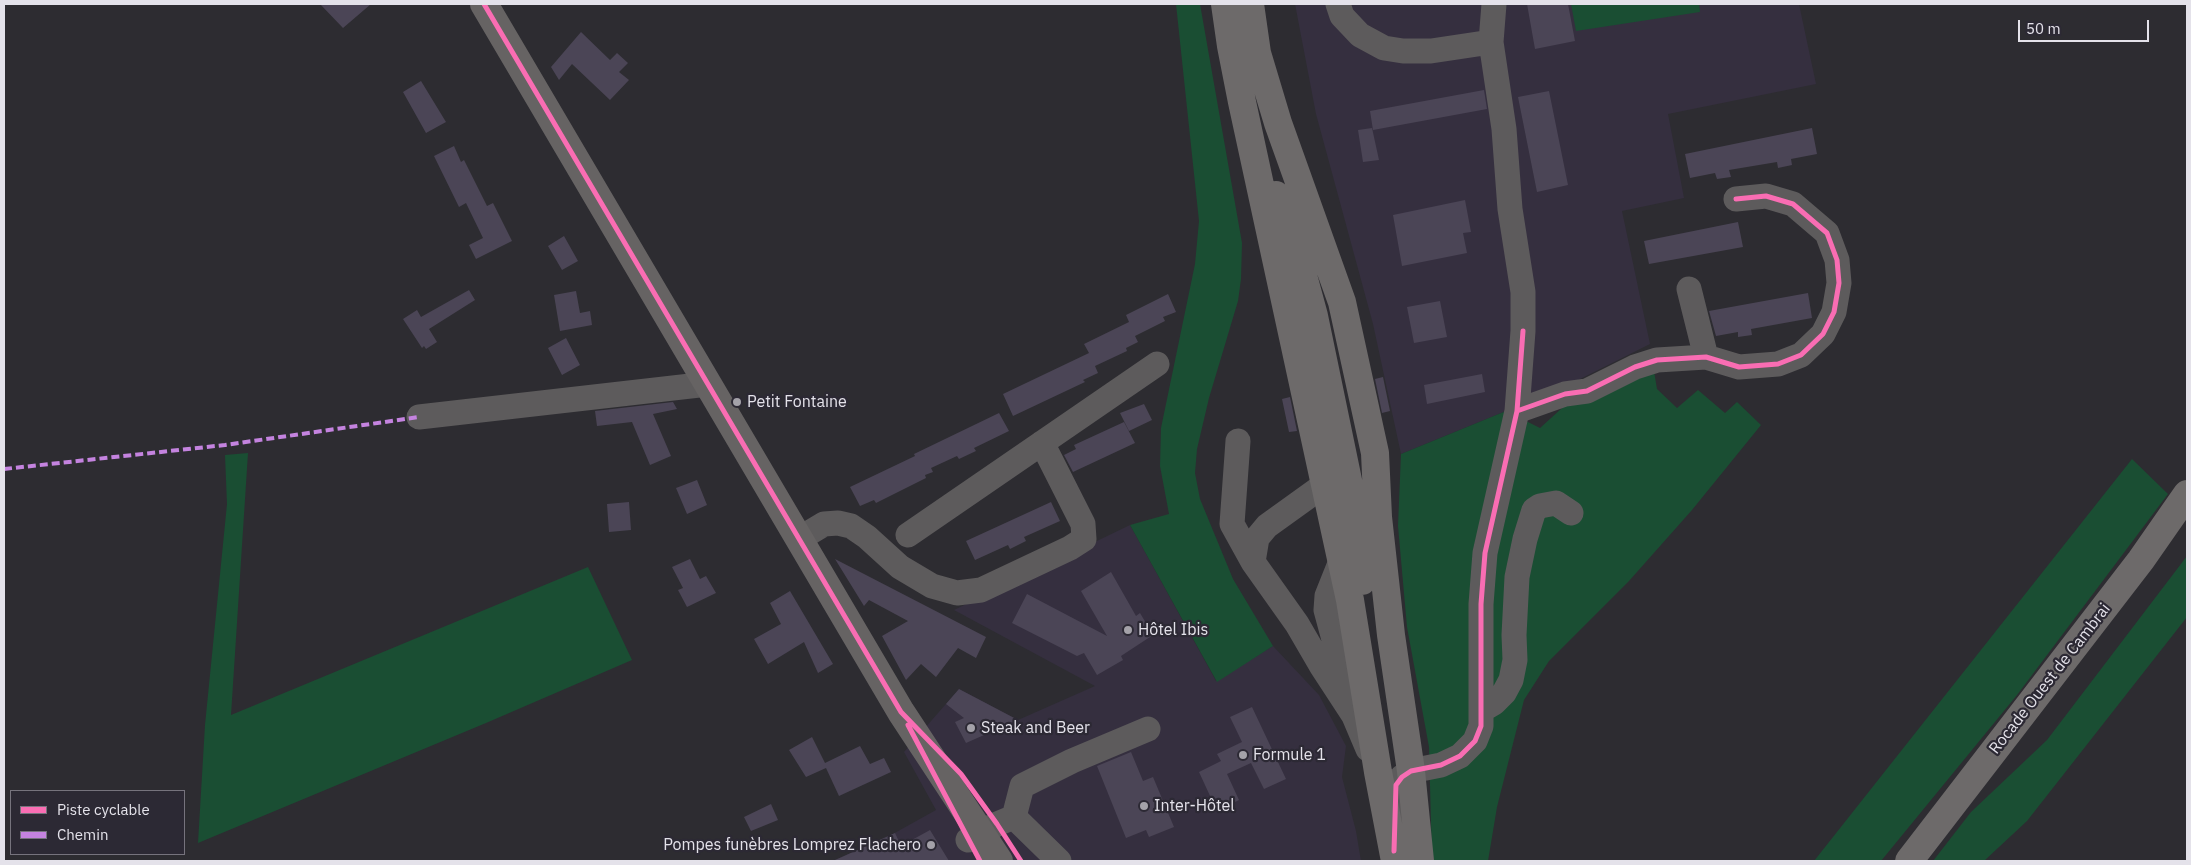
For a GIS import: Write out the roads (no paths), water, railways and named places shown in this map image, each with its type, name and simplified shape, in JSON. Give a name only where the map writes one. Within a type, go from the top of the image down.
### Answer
[{"type":"highway","points":[[1226,4],[1231,46],[1242,102],[1350,600],[1378,772],[1394,856]]},
{"type":"highway","points":[[1250,4],[1257,53],[1278,123],[1342,302],[1375,453],[1378,518],[1390,625],[1411,771],[1420,861]]},
{"type":"highway","points":[[1242,102],[1295,246],[1314,316],[1349,485],[1372,653],[1378,772]]},
{"type":"highway","name":"Rocade Ouest de Cambrai","points":[[1909,861],[2141,560],[2187,494]]},
{"type":"main road","points":[[484,4],[901,712],[976,845],[1000,861]]},
{"type":"street","points":[[1338,4],[1342,16],[1360,35],[1384,48],[1403,51],[1431,51],[1492,17],[1510,209],[1523,292],[1523,331],[1517,411],[1485,552],[1481,604],[1481,726],[1475,741],[1460,756],[1441,765],[1411,771],[1402,777],[1396,785],[1394,856]]},
{"type":"street","points":[[1517,411],[1565,394],[1586,391],[1635,367],[1657,360],[1706,357],[1740,367],[1778,364],[1801,355],[1823,334],[1834,312],[1839,283],[1837,260],[1827,233],[1793,204],[1766,196],[1736,199]]},
{"type":"street","points":[[1689,289],[1706,357]]},
{"type":"street","points":[[908,535],[1157,364]]},
{"type":"street","points":[[419,417],[708,384]]},
{"type":"street","points":[[1238,440],[1232,524],[1238,539],[1297,624],[1354,716]]},
{"type":"street","points":[[799,540],[824,524],[838,523],[851,526],[900,567],[932,586],[957,593],[981,590],[1070,548],[1084,539],[1083,524],[1042,443]]},
{"type":"street","points":[[1253,562],[1257,538],[1267,526],[1324,485]]},
{"type":"street","points":[[1482,710],[1494,703],[1504,693],[1512,680],[1515,660],[1514,635],[1517,577],[1525,539],[1534,510],[1540,506],[1556,503],[1571,513]]},
{"type":"street","points":[[1341,561],[1327,596],[1326,610],[1354,716],[1378,772]]},
{"type":"street","points":[[976,845],[1014,817],[1022,786],[1148,728]]},
{"type":"street","points":[[1014,817],[1060,861]]},
{"type":"place","name":"Petit Fontaine","points":[[737,402]]},
{"type":"place","name":"Hôtel Ibis","points":[[1128,630]]},
{"type":"place","name":"Steak and Beer","points":[[971,728]]},
{"type":"place","name":"Formule 1","points":[[1243,755]]},
{"type":"place","name":"Inter-Hôtel","points":[[1144,806]]},
{"type":"place","name":"Pompes funèbres Lomprez Flachero","points":[[931,845]]}]
